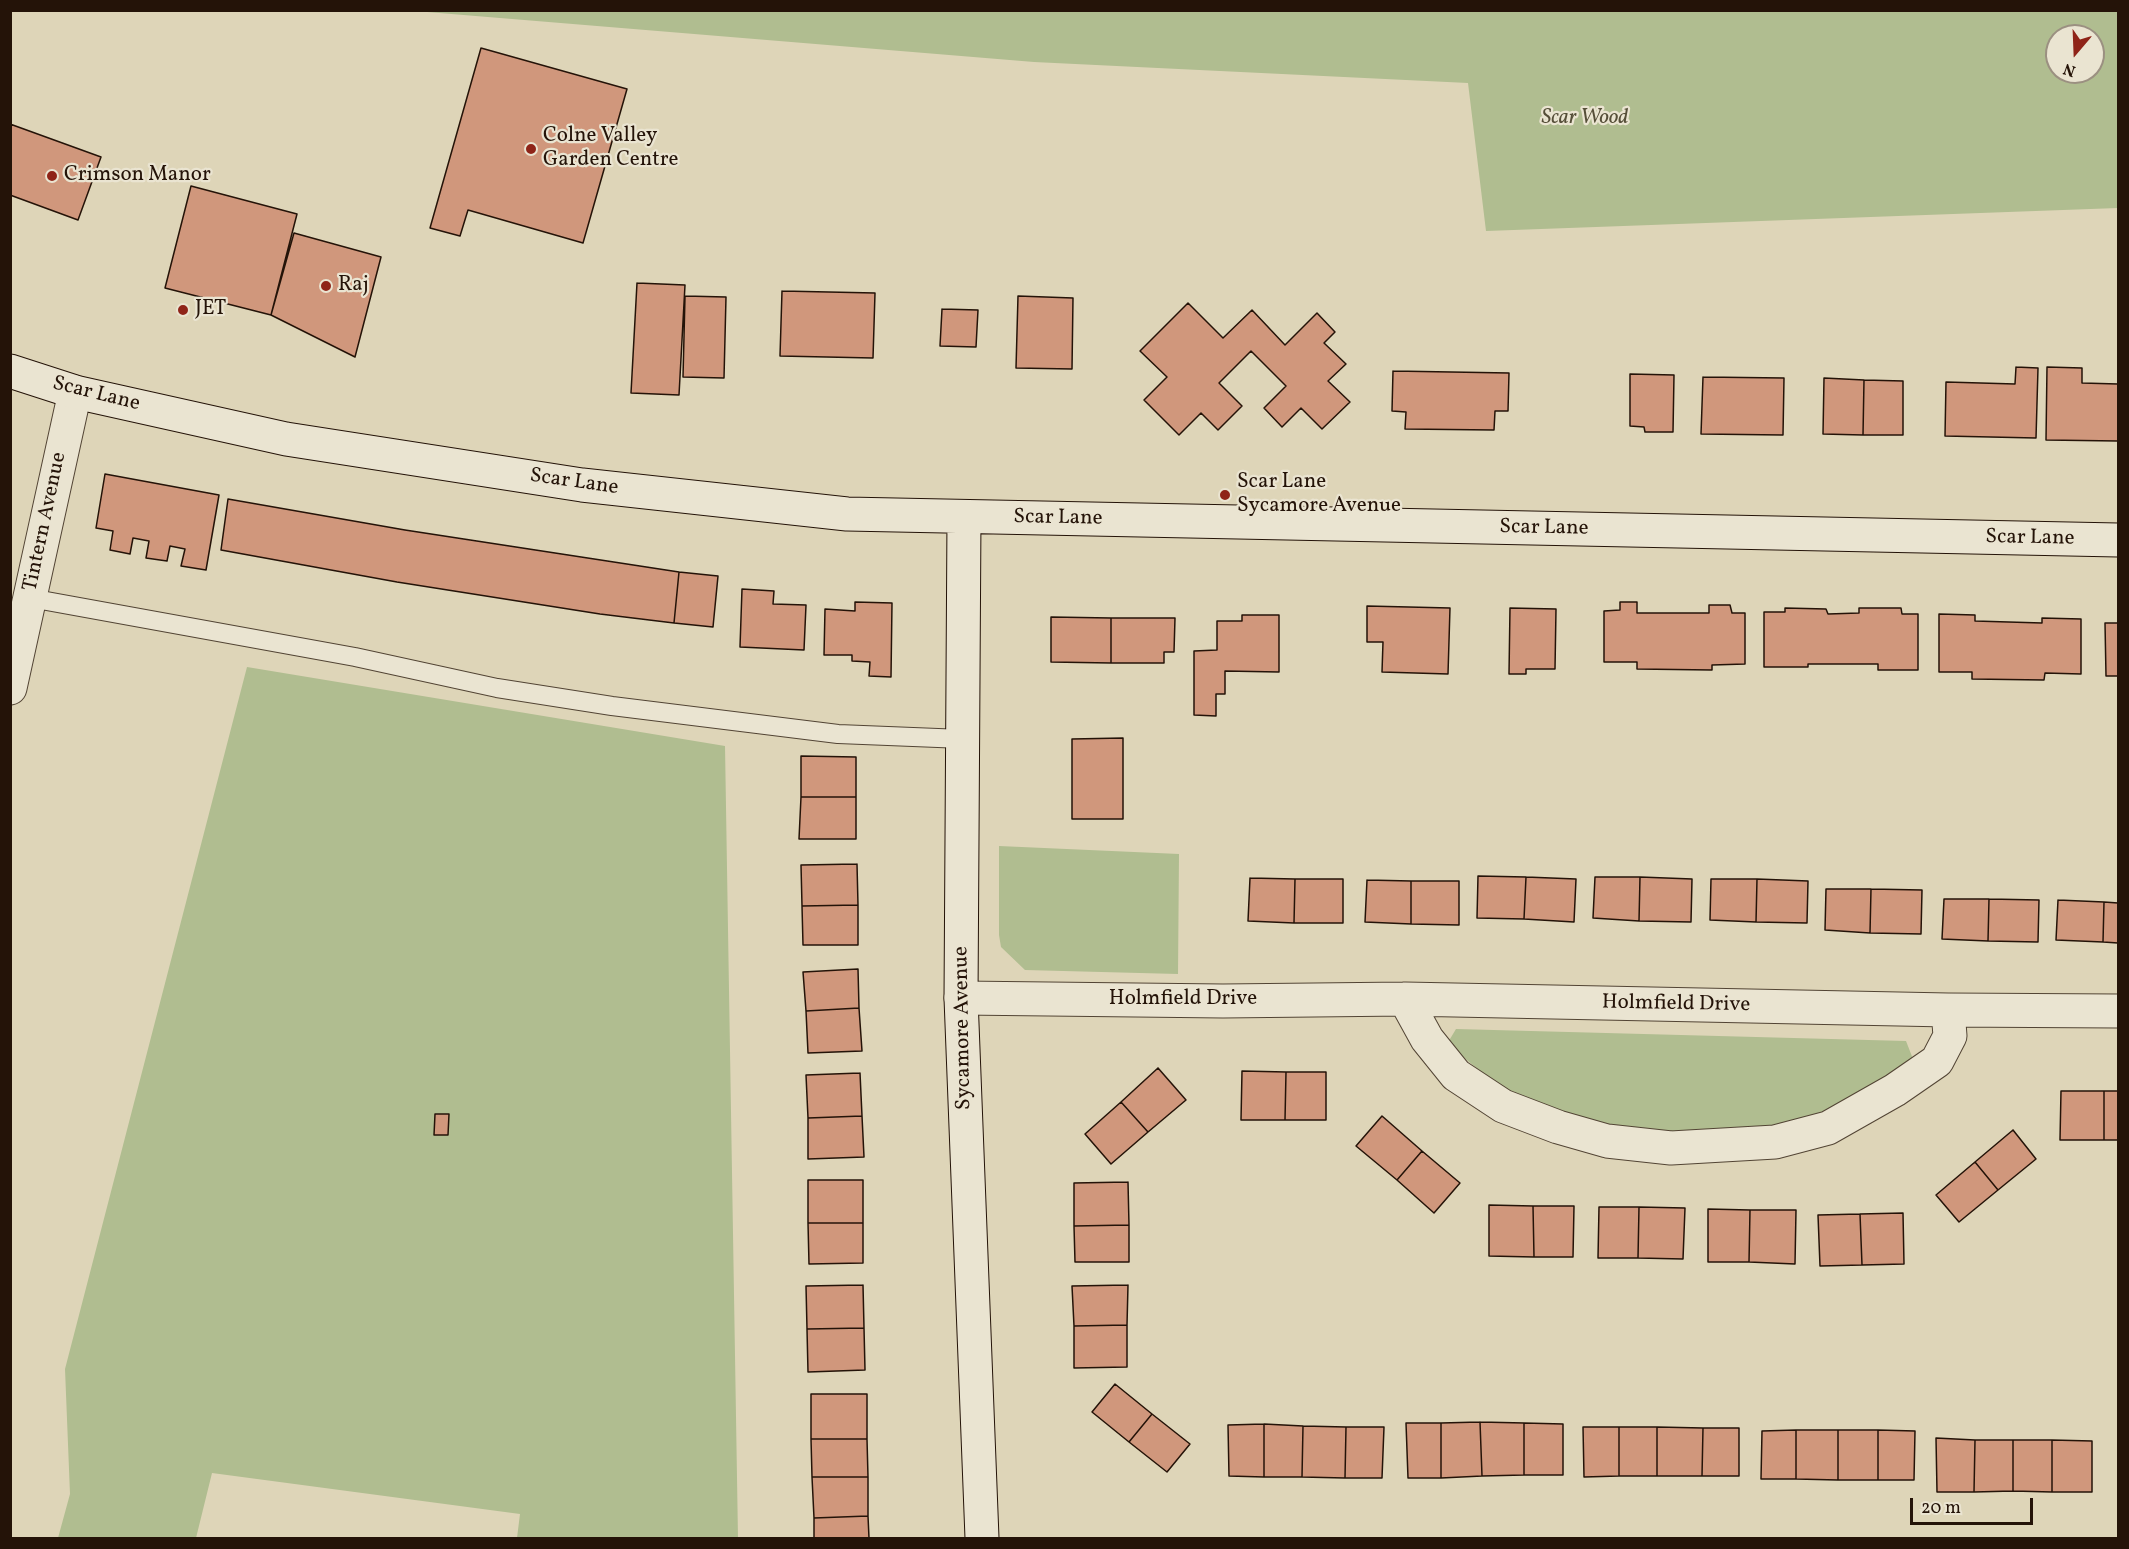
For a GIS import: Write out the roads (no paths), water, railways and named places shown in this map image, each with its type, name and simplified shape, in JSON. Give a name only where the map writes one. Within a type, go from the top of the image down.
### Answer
[{"type":"street","name":"Scar Lane","points":[[10,371],[75,392],[286,439],[582,485],[847,514],[2118,540]]},
{"type":"street","name":"Tintern Avenue","points":[[12,670],[75,392]]},
{"type":"street","name":"Sycamore Avenue","points":[[964,517],[961,998],[982,1539]]},
{"type":"street","name":"Holmfield Drive","points":[[961,998],[1223,1001],[1405,999],[1948,1010],[2118,1011]]},
{"type":"street","points":[[1405,999],[1426,1040],[1456,1075],[1503,1106],[1558,1128],[1607,1141],[1671,1148],[1775,1142],[1828,1128],[1895,1090],[1937,1061],[1950,1036],[1948,1010]]},
{"type":"lane","points":[[30,598],[355,657],[497,688],[612,706],[838,734],[963,740]]},
{"type":"place","name":"Colne Valley Garden Centre","points":[[531,149]]},
{"type":"place","name":"Crimson Manor","points":[[52,176]]},
{"type":"place","name":"Raj","points":[[326,286]]},
{"type":"place","name":"JET","points":[[183,310]]},
{"type":"place","name":"Scar Lane Sycamore Avenue","points":[[1225,495]]},
{"type":"park label","name":"Scar Wood","points":[[1585,119]]}]
